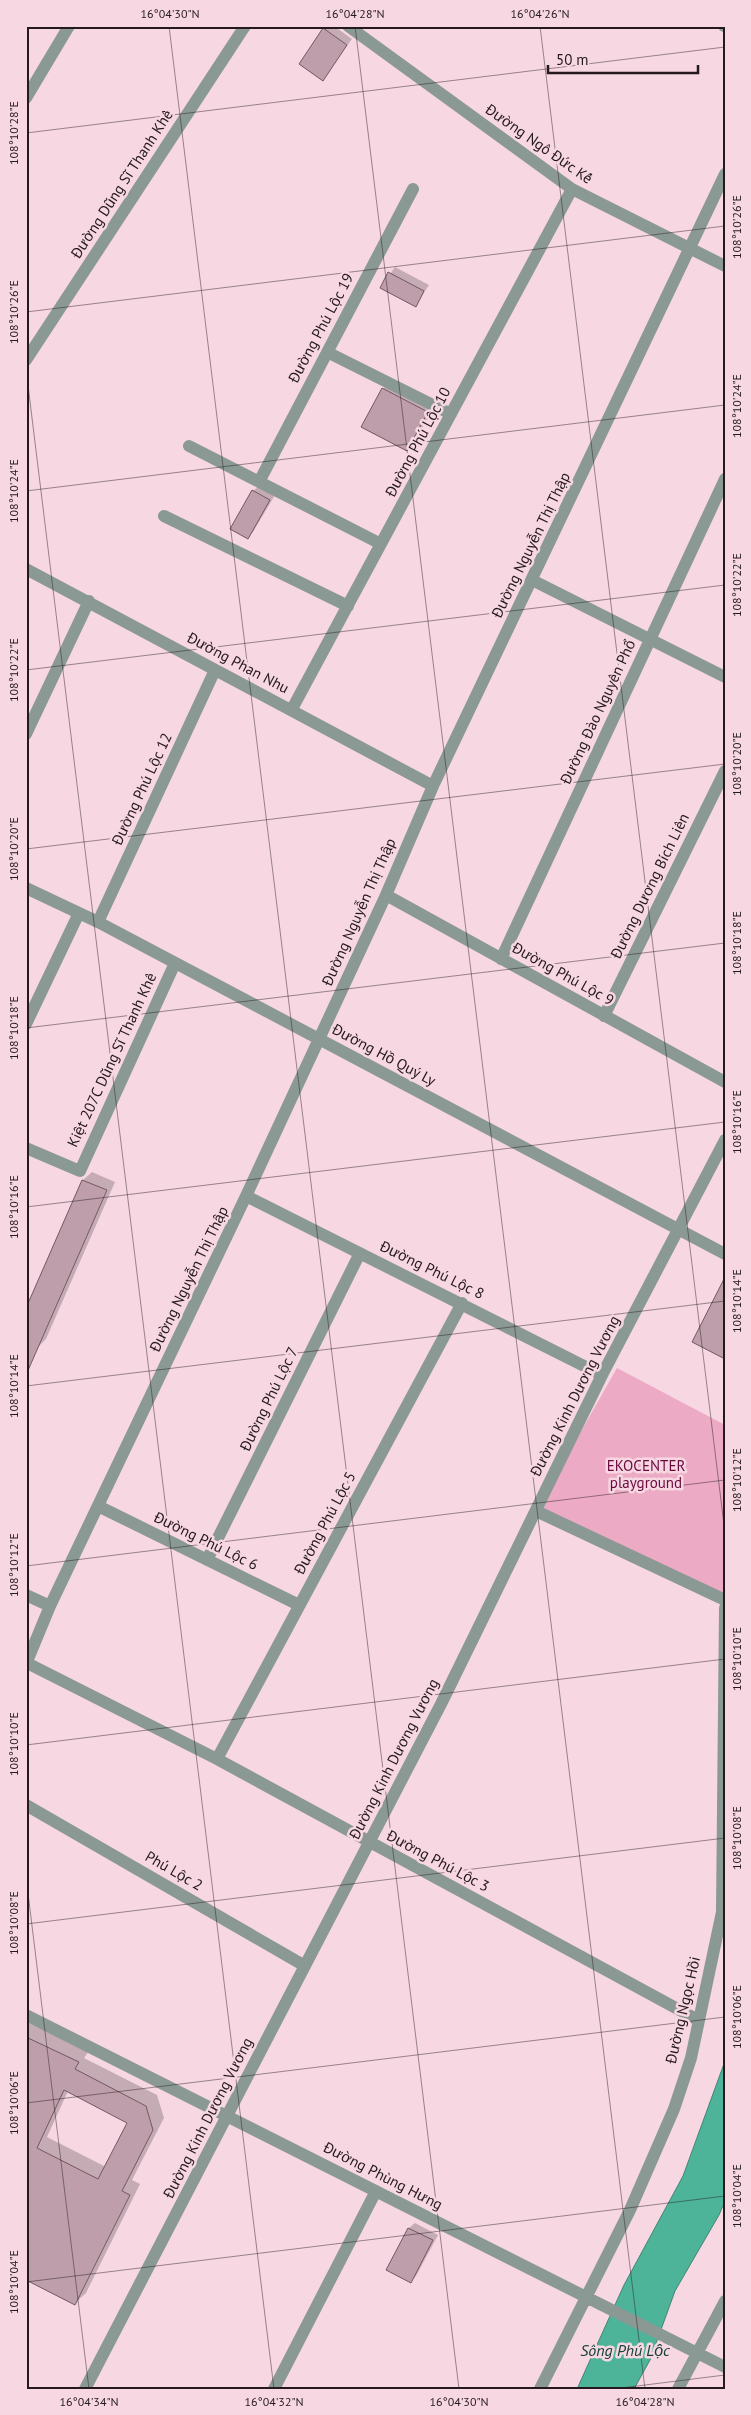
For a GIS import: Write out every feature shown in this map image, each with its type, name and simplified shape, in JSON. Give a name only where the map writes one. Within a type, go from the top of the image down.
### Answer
[{"type":"street","points":[[26,98],[69,26]]},
{"type":"street","name":"Đường Dũng Sĩ Thanh Khê","points":[[26,360],[245,26]]},
{"type":"street","name":"Đường Ngô Đức Kế","points":[[348,26],[572,189],[725,266]]},
{"type":"street","name":"Đường Nguyễn Thị Thập","points":[[26,1664],[50,1606],[246,1196],[386,895],[433,786],[725,174]]},
{"type":"street","name":"Đường Phú Lộc 19","points":[[259,482],[413,189]]},
{"type":"street","name":"Đường Phú Lộc 10","points":[[292,710],[572,189]]},
{"type":"street","points":[[327,352],[451,414]]},
{"type":"street","points":[[189,446],[381,544]]},
{"type":"street","name":"Đường Đào Nguyên Phổ","points":[[501,959],[725,479]]},
{"type":"street","points":[[164,516],[348,606]]},
{"type":"street","name":"Đường Phan Nhu","points":[[26,569],[433,786]]},
{"type":"street","points":[[532,580],[725,677]]},
{"type":"street","points":[[26,734],[89,601]]},
{"type":"street","name":"Đường Phú Lộc 12","points":[[98,922],[215,670]]},
{"type":"street","name":"Đường Dương Bích Liên","points":[[604,1016],[725,772]]},
{"type":"street","name":"Đường Hồ Quý Ly","points":[[26,888],[98,922],[725,1254]]},
{"type":"street","name":"Đường Phú Lộc 9","points":[[386,895],[725,1082]]},
{"type":"street","points":[[26,1024],[79,913]]},
{"type":"street","name":"Kiệt 207C Dũng Sĩ Thanh Khê","points":[[26,1148],[80,1171],[175,963]]},
{"type":"street","name":"Đường Kinh Dương Vương","points":[[85,2389],[441,1704],[602,1375],[725,1140]]},
{"type":"street","name":"Đường Phú Lộc 8","points":[[246,1196],[602,1375]]},
{"type":"street","name":"Đường Phú Lộc 7","points":[[207,1560],[360,1253]]},
{"type":"street","name":"Đường Phú Lộc 5","points":[[217,1759],[462,1303]]},
{"type":"street","name":"Đường Phú Lộc 6","points":[[98,1506],[299,1606]]},
{"type":"street","points":[[536,1511],[725,1600]]},
{"type":"street","points":[[26,1595],[50,1606]]},
{"type":"street","name":"Đường Ngọc Hồi","points":[[540,2389],[588,2297],[630,2210],[674,2109],[690,2058],[722,1912],[725,1608]]},
{"type":"street","name":"Đường Phú Lộc 3","points":[[26,1664],[217,1759],[698,2020]]},
{"type":"street","name":"Phú Lộc 2","points":[[26,1805],[305,1966]]},
{"type":"street","name":"Đường Phùng Hưng","points":[[26,2015],[725,2367]]},
{"type":"street","points":[[274,2389],[376,2191]]},
{"type":"street","points":[[678,2389],[725,2301]]},
{"type":"green space","name":"EKOCENTER playground","points":[[617,1368],[725,1425],[725,1600],[536,1511]]},
{"type":"water","name":"Sông Phú Lộc","points":[[725,2061],[725,2201],[719,2215],[675,2291],[650,2360],[634,2389],[577,2389],[624,2285],[683,2176]]},
{"type":"building","points":[[323,28],[347,45],[323,81],[299,64]]},
{"type":"building","points":[[388,272],[424,291],[416,307],[380,288]]},
{"type":"building","points":[[382,388],[428,412],[407,451],[361,427]]},
{"type":"building","points":[[252,490],[270,500],[248,539],[230,529]]},
{"type":"building","points":[[82,1180],[107,1190],[26,1375],[26,1308]]},
{"type":"building","points":[[725,1277],[725,1359],[692,1342]]},
{"type":"building","points":[[26,2037],[79,2062],[75,2069],[146,2106],[153,2130],[122,2191],[130,2195],[75,2305],[26,2280]],"holes":[[[64,2090],[127,2123],[98,2179],[37,2148]]]},
{"type":"building","points":[[408,2228],[433,2240],[411,2283],[386,2270]]}]
